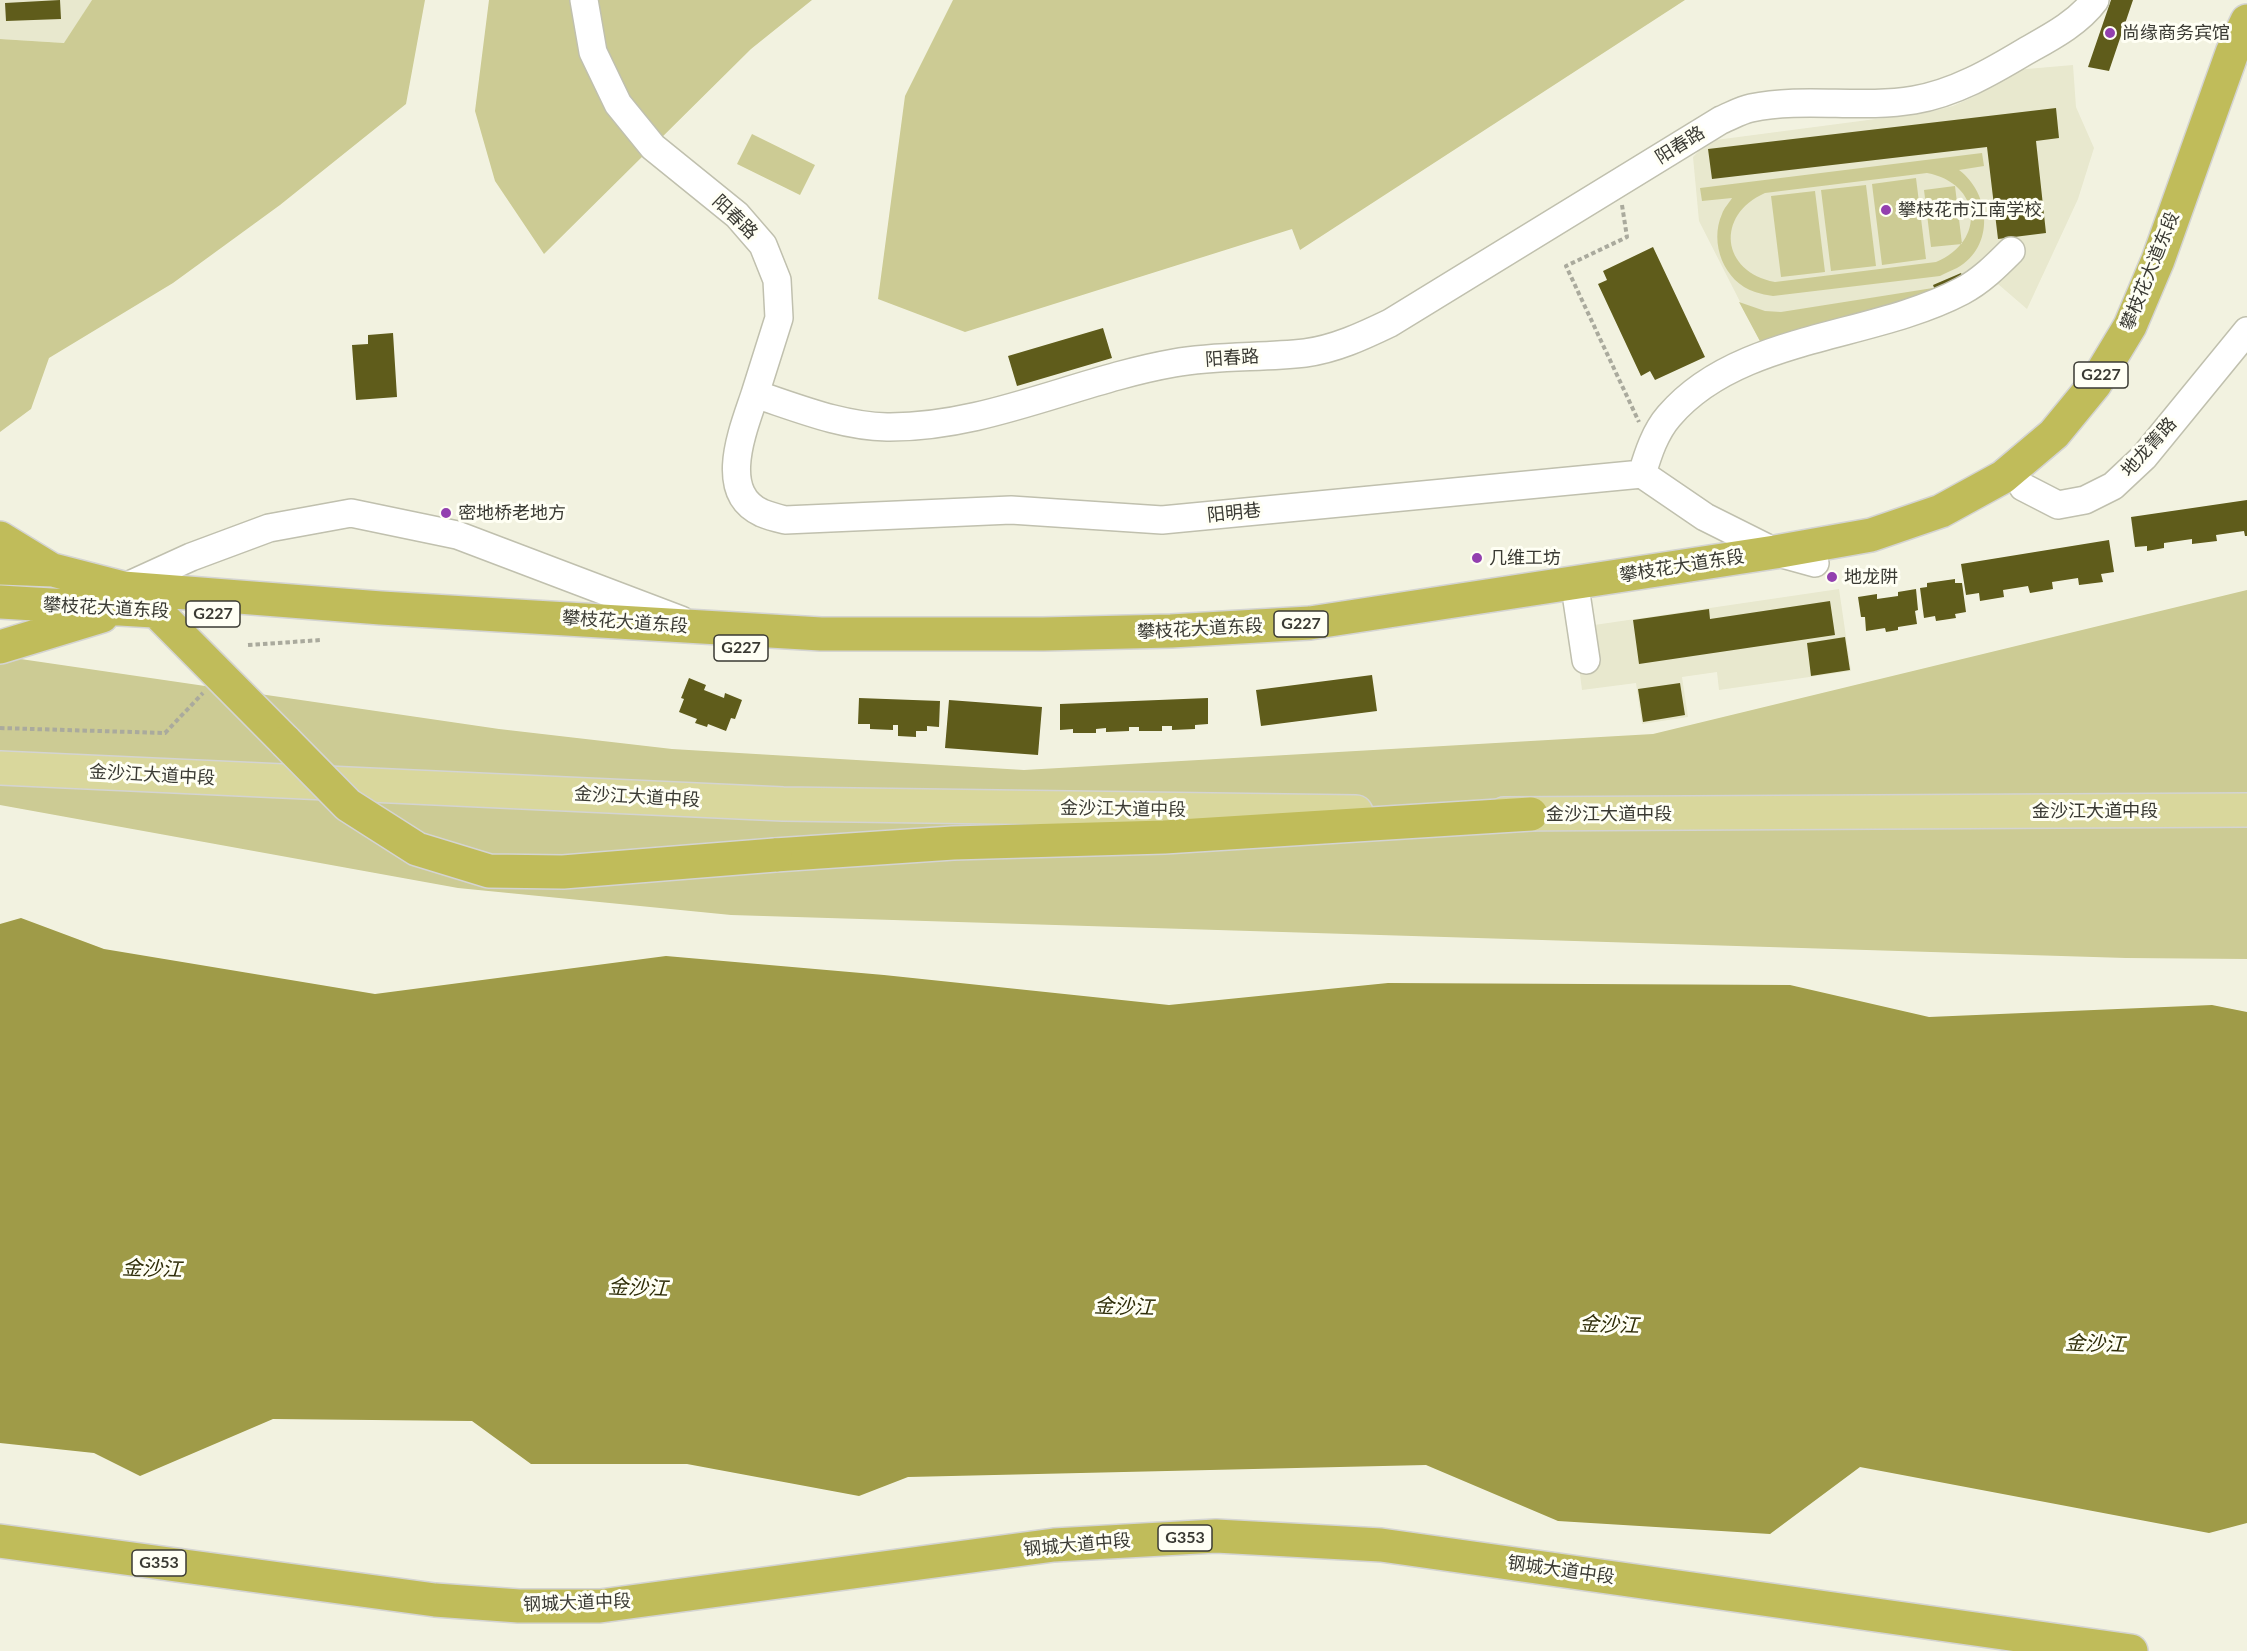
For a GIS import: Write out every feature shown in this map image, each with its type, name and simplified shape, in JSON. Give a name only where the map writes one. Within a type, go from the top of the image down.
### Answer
[{"type":"highway","name":"攀枝花大道东段","points":[[542,625],[699,627],[821,634],[1043,634],[1171,631],[1310,623],[1775,552],[1871,535],[1941,511],[2003,477],[2054,434],[2095,384],[2130,326],[2158,260],[2232,53],[2247,21]]},
{"type":"highway","name":"攀枝花大道东段","points":[[0,602],[135,603],[417,617],[542,625],[819,654],[1086,655],[1213,650],[1350,635],[1815,563],[1892,545],[1962,521],[2023,487],[2074,444],[2116,394],[2151,336],[2178,270],[2247,76]]},
{"type":"highway","points":[[0,538],[53,570]]},
{"type":"highway","name":"攀枝花大道东段","points":[[0,568],[53,570],[135,603]]},
{"type":"highway","points":[[0,647],[135,603],[286,742],[348,805],[417,849],[489,871],[562,872],[953,843],[1164,837],[1397,818],[1531,814]]},
{"type":"highway","name":"钢城大道中段","points":[[0,1541],[435,1600],[519,1606],[600,1606],[1054,1545],[1216,1536],[1381,1545],[2131,1651]]},
{"type":"main road","name":"金沙江大道中段","points":[[0,768],[783,804],[1397,818]]},
{"type":"main road","name":"金沙江大道中段","points":[[1531,814],[2247,810]]},
{"type":"street","name":"阳春路","points":[[584,0],[593,52],[618,104],[653,147],[737,215],[763,245],[777,280],[779,318],[755,394],[834,420],[886,427],[932,424],[991,412],[1142,368],[1184,361],[1306,352],[1351,342],[1390,323],[1721,120],[1748,109],[1775,105],[1873,104],[1904,101],[1954,89],[1992,72],[2069,26],[2095,0]]},
{"type":"street","points":[[1815,563],[1775,552],[1705,517],[1642,474],[1650,447],[1667,418],[1690,393],[1721,374],[1760,356],[1936,304],[1989,274],[2011,251]]},
{"type":"street","name":"地龙箐路","points":[[2023,487],[2058,505],[2085,500],[2113,486],[2144,457],[2247,332]]},
{"type":"street","name":"阳明巷","points":[[755,394],[739,445],[735,471],[742,496],[760,513],[784,520],[1011,510],[1162,520],[1642,474]]},
{"type":"street","points":[[135,603],[191,558],[268,528],[351,513],[457,535],[699,627]]},
{"type":"street","points":[[1577,600],[1586,660]]},
{"type":"path","points":[[1618,183],[1626,237],[1566,266],[1650,447]]},
{"type":"path","points":[[248,645],[321,640]]},
{"type":"path","points":[[0,728],[165,733],[210,686]]},
{"type":"shaded area","points":[[0,0],[92,0],[65,43],[0,39]]},
{"type":"shaded area","points":[[92,0],[425,0],[406,104],[280,205],[173,283],[49,358],[31,409],[0,432],[0,39],[64,43]]},
{"type":"shaded area","points":[[489,0],[812,0],[751,49],[544,254],[495,181],[475,111]]},
{"type":"shaded area","points":[[953,0],[1685,0],[1300,250],[1292,229],[965,332],[878,299],[905,96]]},
{"type":"shaded area","name":"攀枝花市江南学校","points":[[2073,65],[2076,107],[2094,148],[2078,199],[2027,309],[1998,284],[1965,305],[1957,286],[1762,345],[1699,221],[1693,157],[1708,141],[1929,112],[1953,106],[1975,96],[2015,70]]},
{"type":"shaded area","points":[[752,134],[815,165],[800,195],[737,164]]},
{"type":"shaded area","points":[[1982,153],[1984,166],[1959,170],[1978,192],[1984,220],[1983,234],[1978,247],[1969,259],[1940,276],[1773,296],[1757,293],[1744,287],[1728,271],[1722,260],[1717,237],[1722,214],[1732,198],[1702,201],[1700,188]],"holes":[[[1927,173],[1945,179],[1958,188],[1967,200],[1971,213],[1970,227],[1964,241],[1952,253],[1936,262],[1775,282],[1757,276],[1744,267],[1735,255],[1731,242],[1732,228],[1738,215],[1749,203],[1765,193]]]},
{"type":"shaded area","points":[[1916,178],[1926,259],[1882,265],[1872,184]]},
{"type":"shaded area","points":[[1866,185],[1876,266],[1831,271],[1821,190]]},
{"type":"shaded area","points":[[1955,186],[1962,244],[1931,247],[1924,190]]},
{"type":"shaded area","points":[[1815,191],[1825,272],[1781,277],[1771,196]]},
{"type":"shaded area","points":[[1933,288],[1936,295],[1762,345],[1739,302],[1765,311],[1781,312]]},
{"type":"shaded area","points":[[1839,589],[1851,671],[1719,690],[1717,672],[1682,677],[1688,717],[1642,724],[1636,683],[1582,690],[1574,628]]},
{"type":"shaded area","points":[[2247,590],[2247,959],[2126,958],[731,915],[458,888],[0,805],[0,656],[499,729],[672,749],[1024,770],[1653,734]]},
{"type":"water","name":"金沙江","points":[[21,918],[104,949],[375,994],[666,956],[884,975],[1169,1005],[1388,983],[1790,985],[1929,1017],[2212,1005],[2247,1012],[2247,1523],[2209,1533],[1860,1467],[1770,1534],[1558,1521],[1426,1465],[908,1477],[859,1496],[687,1464],[531,1464],[472,1421],[273,1419],[140,1476],[94,1453],[0,1443],[0,924]]},
{"type":"building","points":[[60,0],[61,19],[6,21],[5,3]]},
{"type":"building","name":"尚缘商务宾馆","points":[[2111,0],[2133,0],[2109,71],[2088,67]]},
{"type":"building","points":[[2056,108],[2059,138],[2036,141],[2046,233],[1998,239],[1987,147],[1712,179],[1708,149]]},
{"type":"building","points":[[1653,247],[1705,357],[1655,380],[1650,371],[1641,376],[1598,284],[1607,280],[1603,271]]},
{"type":"building","points":[[1961,273],[1973,301],[1965,305],[1957,286],[1937,295],[1933,285]]},
{"type":"building","points":[[1103,328],[1112,358],[1017,386],[1008,356]]},
{"type":"building","points":[[393,333],[397,397],[356,400],[352,345],[368,344],[368,335]]},
{"type":"building","points":[[2247,500],[2247,536],[2244,531],[2216,535],[2217,541],[2192,544],[2192,539],[2164,543],[2164,548],[2147,551],[2147,546],[2135,547],[2131,517]]},
{"type":"building","points":[[2109,540],[2114,572],[2101,574],[2103,582],[2079,585],[2078,578],[2052,582],[2053,589],[2030,593],[2028,586],[2003,590],[2004,597],[1980,601],[1979,593],[1966,595],[1961,564]]},
{"type":"building","points":[[1955,579],[1955,583],[1962,583],[1966,612],[1955,614],[1956,618],[1936,621],[1935,616],[1924,618],[1920,588],[1927,587],[1927,583]]},
{"type":"building","points":[[1916,589],[1917,624],[1898,627],[1898,630],[1886,632],[1885,628],[1866,631],[1865,617],[1861,617],[1858,597],[1877,594],[1877,599],[1898,596],[1898,592]]},
{"type":"building","points":[[1830,601],[1835,635],[1639,664],[1633,620],[1709,609],[1710,619]]},
{"type":"building","points":[[1845,637],[1850,670],[1811,676],[1807,643]]},
{"type":"building","points":[[1372,675],[1377,711],[1261,726],[1256,690]]},
{"type":"building","points":[[689,678],[706,685],[704,690],[724,698],[725,693],[742,700],[735,719],[731,718],[726,731],[708,724],[707,727],[695,723],[697,719],[679,712],[684,699],[681,698]]},
{"type":"building","points":[[1680,683],[1685,715],[1643,722],[1638,689]]},
{"type":"building","points":[[859,698],[940,701],[939,727],[927,726],[927,731],[916,731],[916,737],[898,736],[898,725],[893,725],[893,730],[870,729],[870,724],[858,724]]},
{"type":"building","points":[[1208,698],[1208,724],[1195,725],[1195,729],[1172,730],[1172,726],[1162,726],[1162,731],[1139,731],[1139,727],[1129,727],[1129,731],[1106,732],[1106,728],[1096,729],[1096,733],[1073,733],[1073,729],[1060,730],[1060,704]]},
{"type":"building","points":[[949,700],[1042,707],[1038,755],[945,748]]},
{"type":"place","name":"尚缘商务宾馆","points":[[2110,33]]},
{"type":"place","name":"攀枝花市江南学校","points":[[1886,210]]},
{"type":"place","name":"密地桥老地方","points":[[446,513]]},
{"type":"place","name":"几维工坊","points":[[1477,558]]},
{"type":"place","name":"地龙阱","points":[[1832,577]]}]
